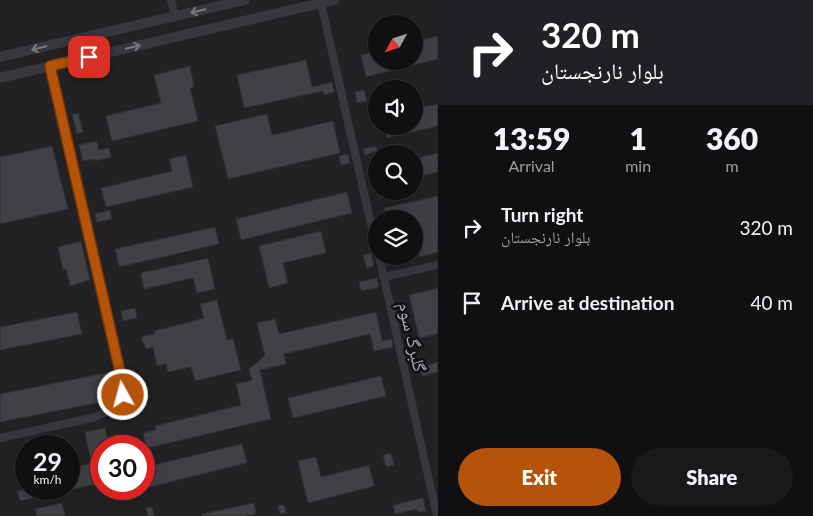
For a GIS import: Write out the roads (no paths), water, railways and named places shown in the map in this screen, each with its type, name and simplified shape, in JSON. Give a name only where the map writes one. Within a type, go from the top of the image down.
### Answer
[{"type":"street","points":[[171,0],[175,17]]},
{"type":"street","points":[[0,57],[245,0]]},
{"type":"street","points":[[0,78],[334,0]]},
{"type":"street","points":[[320,3],[368,211]]},
{"type":"street","points":[[0,438],[96,417],[114,407],[123,395],[121,376],[50,66]]},
{"type":"street","points":[[383,277],[438,264]]},
{"type":"street","name":"گلبرگ سوم","points":[[380,265],[438,516]]}]
